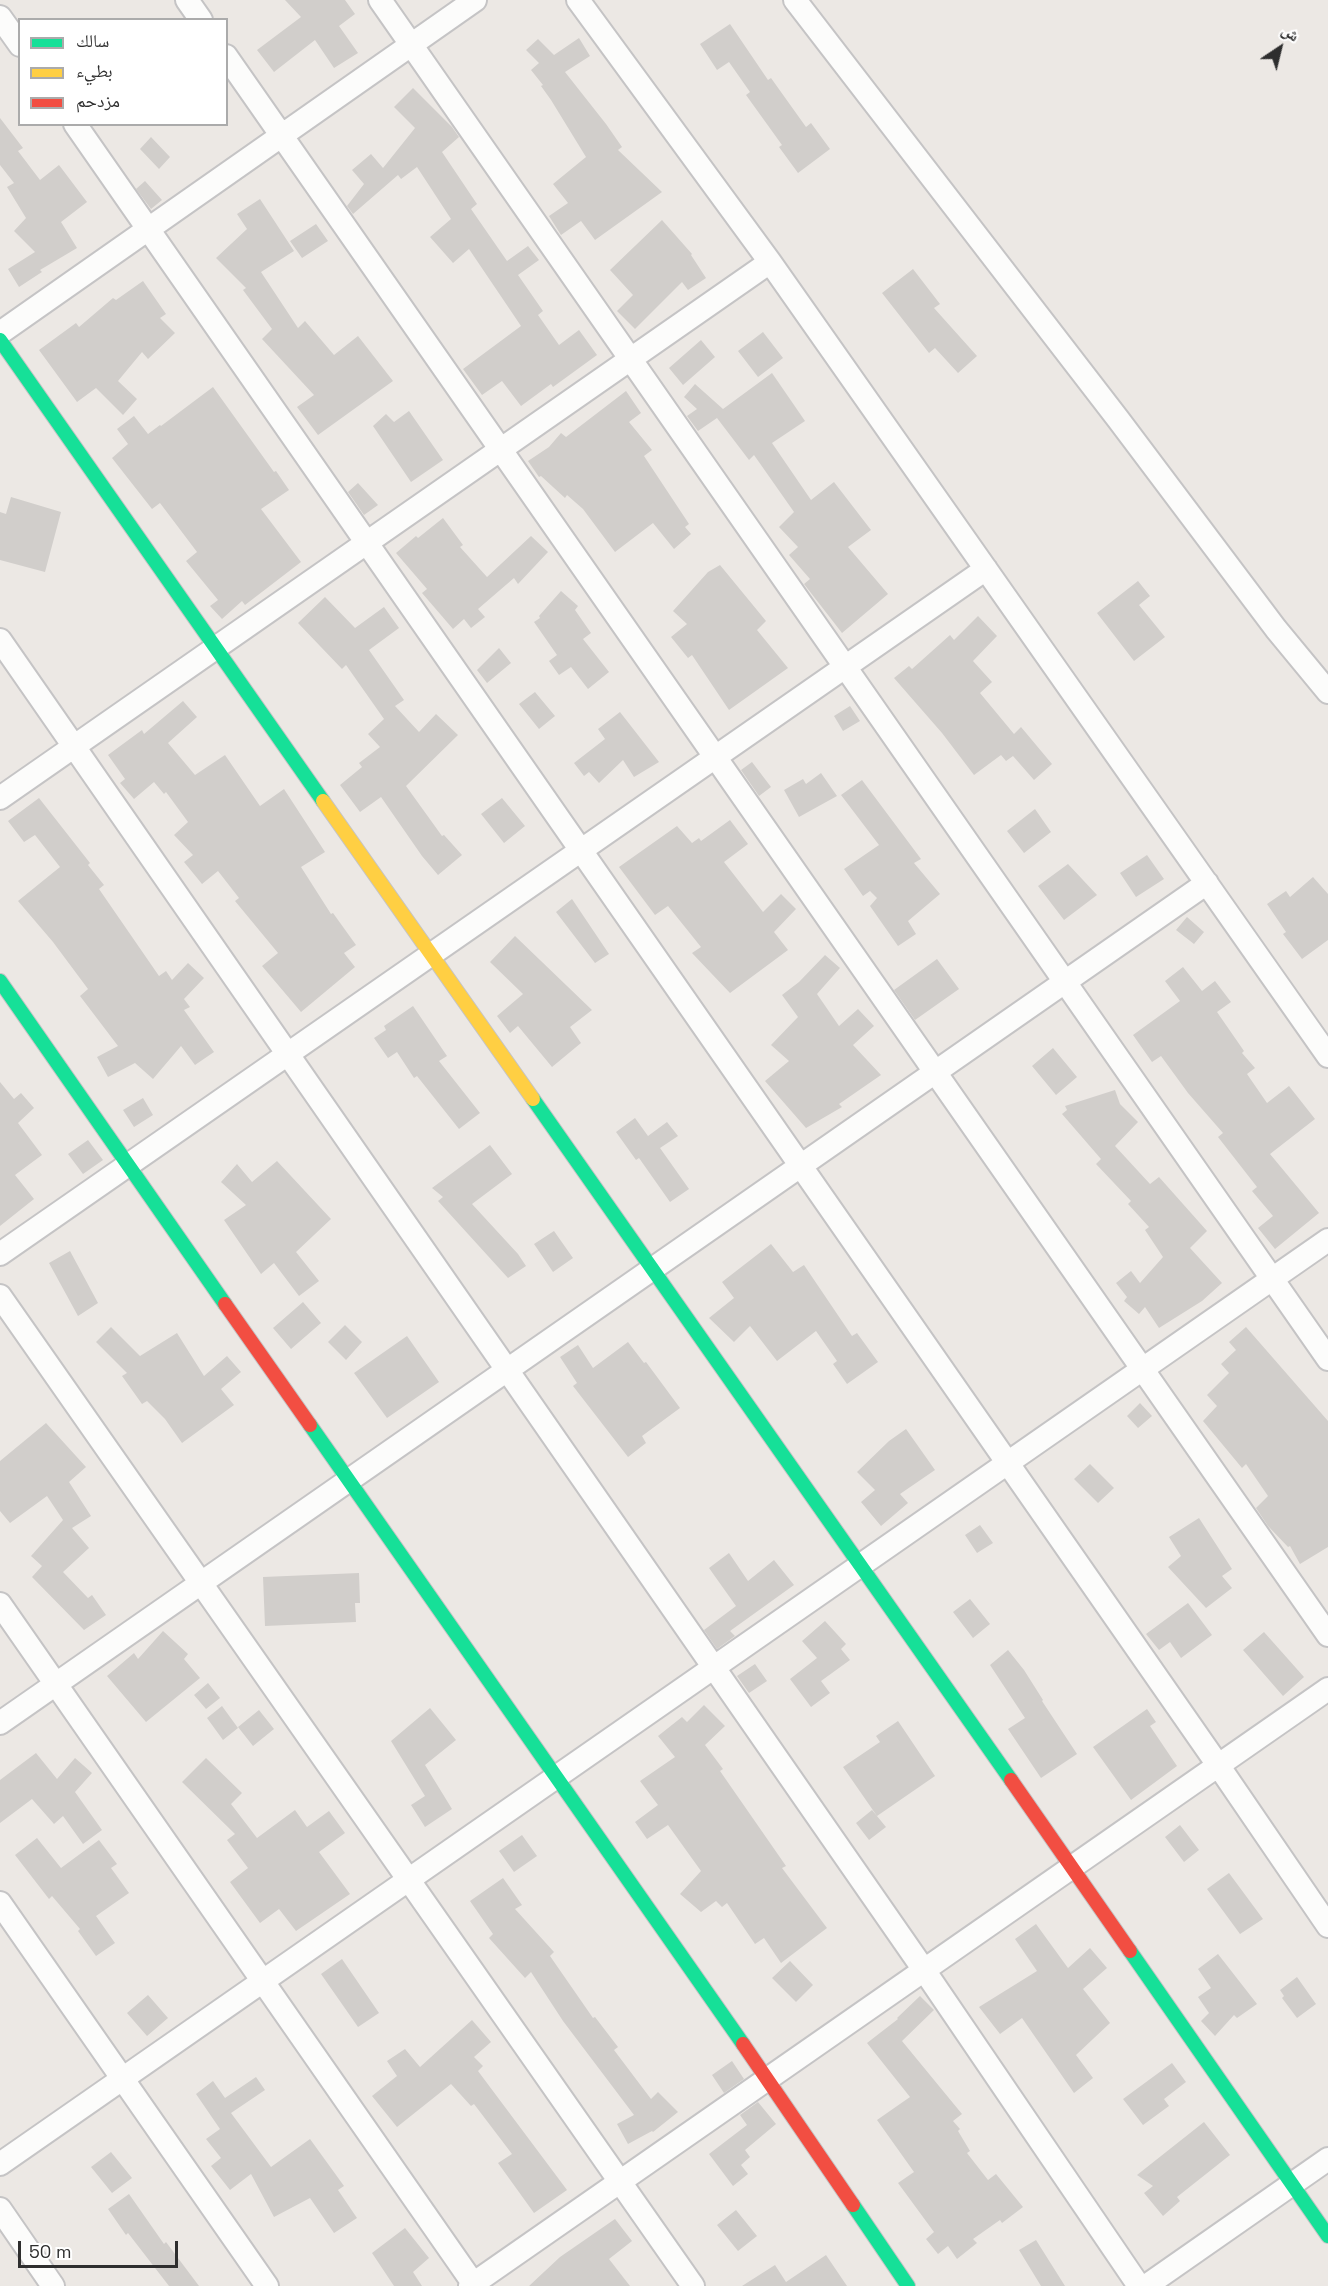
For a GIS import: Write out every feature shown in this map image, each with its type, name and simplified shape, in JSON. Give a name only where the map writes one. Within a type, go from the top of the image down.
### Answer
[{"type":"street","points":[[187,0],[200,18]]},
{"type":"street","points":[[380,0],[1328,1359]]},
{"type":"street","points":[[0,333],[474,0]]},
{"type":"street","points":[[578,0],[770,262],[1328,1056]]},
{"type":"street","points":[[795,0],[1111,410],[1276,629],[1328,692]]},
{"type":"street","points":[[0,17],[18,42]]},
{"type":"street","points":[[228,59],[1328,1635]]},
{"type":"street","points":[[76,126],[1328,1926]]},
{"type":"street","points":[[0,798],[770,262]]},
{"type":"street","points":[[0,340],[1072,1867],[1328,2236]]},
{"type":"street","points":[[0,1254],[986,569]]},
{"type":"street","points":[[0,640],[924,1970],[1139,2286]]},
{"type":"street","points":[[0,1723],[1207,883]]},
{"type":"street","points":[[0,981],[767,2079],[908,2286]]},
{"type":"street","points":[[0,2164],[1328,1240]]},
{"type":"street","points":[[0,1296],[693,2286]]},
{"type":"street","points":[[0,1604],[473,2285],[1328,1689]]},
{"type":"street","points":[[0,1903],[267,2286]]},
{"type":"street","points":[[1146,2286],[1328,2159]]},
{"type":"street","points":[[0,2209],[53,2286]]},
{"type":"building","points":[[285,0],[345,0],[355,14],[339,26],[358,53],[334,68],[315,40],[274,72],[257,50],[301,17]]},
{"type":"building","points":[[730,24],[768,80],[771,78],[806,127],[811,123],[830,149],[798,173],[779,147],[782,145],[746,95],[750,92],[729,62],[717,70],[700,44]]},
{"type":"building","points":[[579,38],[590,56],[565,72],[622,147],[618,150],[662,192],[595,240],[581,221],[561,235],[549,216],[568,203],[553,184],[586,157],[541,86],[543,85],[531,70],[539,63],[526,50],[538,39],[554,55]]},
{"type":"building","points":[[413,88],[459,137],[442,152],[477,204],[471,209],[507,261],[528,246],[539,260],[518,275],[543,311],[538,315],[559,345],[579,330],[597,355],[553,387],[551,384],[521,406],[502,381],[482,395],[463,369],[521,326],[469,249],[453,263],[430,237],[451,219],[417,167],[401,179],[398,175],[353,214],[347,206],[364,184],[352,170],[371,154],[383,168],[415,128],[394,107]]},
{"type":"building","points":[[0,118],[23,148],[18,151],[40,180],[59,165],[87,202],[61,222],[77,248],[40,270],[42,272],[19,287],[8,269],[35,252],[14,231],[26,218],[7,187],[14,183],[0,165]]},
{"type":"building","points":[[151,137],[170,157],[159,169],[140,149]]},
{"type":"building","points":[[145,181],[162,200],[151,209],[136,189]]},
{"type":"building","points":[[260,199],[294,251],[261,272],[298,328],[305,321],[334,355],[358,336],[393,381],[318,435],[297,407],[314,395],[262,339],[272,329],[243,290],[246,288],[216,258],[247,229],[237,214]]},
{"type":"building","points":[[662,220],[692,254],[706,278],[688,290],[682,282],[635,329],[617,311],[633,295],[610,270]]},
{"type":"building","points":[[316,224],[328,241],[302,258],[290,241]]},
{"type":"building","points":[[913,269],[940,304],[934,308],[977,356],[958,373],[935,348],[929,353],[882,293]]},
{"type":"building","points":[[143,281],[166,314],[160,318],[175,333],[148,359],[142,352],[118,381],[137,399],[123,415],[96,388],[77,402],[39,350],[76,323],[79,327],[113,298],[116,300]]},
{"type":"building","points":[[763,332],[783,358],[758,377],[738,351]]},
{"type":"building","points":[[701,340],[715,357],[683,385],[669,368]]},
{"type":"building","points":[[772,373],[805,421],[772,443],[811,500],[834,482],[871,530],[848,547],[888,594],[842,633],[804,584],[810,579],[789,555],[798,547],[779,527],[794,512],[754,455],[749,460],[717,418],[698,431],[687,416],[697,409],[684,397],[695,384],[723,409]]},
{"type":"building","points":[[213,387],[289,490],[261,509],[301,562],[245,605],[242,601],[222,619],[210,606],[218,600],[186,561],[197,552],[160,503],[152,509],[112,458],[128,444],[117,429],[134,416],[148,434]]},
{"type":"building","points":[[626,391],[641,413],[629,422],[652,450],[644,456],[689,524],[685,527],[691,534],[674,549],[653,523],[615,552],[583,509],[567,495],[565,498],[541,476],[539,477],[528,461],[549,447],[561,433],[566,437]]},
{"type":"building","points":[[409,411],[443,460],[411,482],[373,426],[386,414],[394,422]]},
{"type":"building","points":[[358,483],[378,505],[364,515],[348,492]]},
{"type":"building","points":[[11,497],[61,512],[45,572],[0,560],[0,512],[6,514]]},
{"type":"building","points":[[443,518],[463,545],[460,547],[487,577],[531,536],[548,552],[518,584],[514,578],[478,609],[485,617],[471,628],[464,619],[453,629],[422,593],[427,589],[396,553]]},
{"type":"building","points":[[720,565],[766,621],[757,630],[788,668],[729,710],[692,655],[688,658],[671,637],[687,624],[673,611],[708,572]]},
{"type":"building","points":[[1138,581],[1150,596],[1139,605],[1165,637],[1134,661],[1097,613]]},
{"type":"building","points":[[561,591],[578,606],[575,610],[591,633],[583,639],[609,672],[588,689],[571,667],[559,675],[549,661],[557,655],[534,622],[540,618],[539,616]]},
{"type":"building","points":[[325,597],[355,628],[384,607],[399,628],[369,650],[404,700],[395,706],[419,732],[436,714],[458,735],[406,786],[442,836],[444,835],[462,855],[438,875],[381,797],[360,812],[340,785],[362,767],[359,763],[380,747],[368,734],[384,719],[346,665],[342,669],[298,623]]},
{"type":"building","points":[[978,616],[997,636],[973,661],[992,682],[980,693],[1014,734],[1021,727],[1052,764],[1034,780],[1013,756],[1006,761],[1001,755],[974,775],[942,733],[894,678],[909,666],[912,669],[950,635],[954,640]]},
{"type":"building","points":[[499,648],[511,663],[487,683],[477,670]]},
{"type":"building","points":[[535,692],[555,716],[539,729],[519,704]]},
{"type":"building","points":[[183,701],[197,717],[168,743],[195,775],[225,755],[260,806],[284,789],[325,852],[301,867],[331,914],[333,913],[356,945],[344,953],[355,967],[301,1012],[262,966],[278,953],[235,901],[239,898],[218,871],[202,884],[184,862],[193,855],[174,835],[188,822],[166,792],[164,794],[154,782],[134,799],[120,783],[125,779],[108,755],[142,730],[144,734]]},
{"type":"building","points":[[850,706],[860,721],[843,731],[834,716]]},
{"type":"building","points":[[620,712],[659,762],[634,777],[623,760],[599,783],[589,772],[584,776],[574,763],[605,739],[598,729]]},
{"type":"building","points":[[752,762],[771,787],[759,796],[741,770]]},
{"type":"building","points":[[821,773],[837,796],[799,817],[784,790],[803,779],[806,784]]},
{"type":"building","points":[[862,780],[921,859],[914,863],[940,894],[908,921],[916,934],[898,946],[870,906],[877,898],[870,891],[863,896],[844,869],[879,845],[841,795]]},
{"type":"building","points":[[39,798],[90,863],[88,865],[104,885],[99,889],[159,976],[166,971],[172,980],[188,963],[204,978],[184,999],[190,1007],[184,1010],[214,1052],[195,1065],[181,1046],[153,1079],[135,1063],[108,1077],[97,1057],[118,1046],[80,996],[88,989],[53,942],[18,901],[60,867],[35,835],[24,842],[8,821]]},
{"type":"building","points":[[502,798],[525,826],[504,843],[481,814]]},
{"type":"building","points":[[1035,809],[1051,832],[1024,853],[1007,831]]},
{"type":"building","points":[[730,820],[748,844],[724,862],[763,912],[781,894],[796,909],[774,932],[788,950],[730,993],[692,953],[701,947],[668,906],[655,915],[619,867],[677,826],[692,843],[699,838],[701,841]]},
{"type":"building","points":[[1147,855],[1164,879],[1136,897],[1120,873]]},
{"type":"building","points":[[1068,864],[1097,895],[1064,920],[1038,886]]},
{"type":"building","points":[[1313,877],[1328,894],[1328,940],[1302,959],[1283,934],[1286,932],[1267,904],[1286,891],[1290,897]]},
{"type":"building","points":[[572,899],[609,954],[595,963],[556,912]]},
{"type":"building","points":[[1187,917],[1204,932],[1194,944],[1176,930]]},
{"type":"building","points":[[515,936],[592,1010],[570,1027],[581,1043],[552,1067],[518,1026],[510,1033],[497,1016],[523,994],[490,962]]},
{"type":"building","points":[[825,955],[840,968],[817,994],[839,1026],[858,1009],[874,1026],[853,1045],[881,1075],[839,1104],[842,1107],[806,1128],[765,1081],[789,1061],[771,1045],[798,1017],[782,995],[799,982]]},
{"type":"building","points":[[937,959],[959,989],[915,1020],[894,990]]},
{"type":"building","points":[[1183,967],[1202,991],[1215,981],[1231,1002],[1217,1012],[1244,1051],[1242,1053],[1255,1068],[1247,1074],[1267,1103],[1289,1086],[1315,1119],[1270,1154],[1319,1213],[1275,1249],[1258,1228],[1273,1216],[1252,1191],[1257,1187],[1218,1137],[1223,1133],[1188,1093],[1161,1056],[1152,1062],[1133,1035],[1180,1001],[1165,981]]},
{"type":"building","points":[[413,1006],[447,1056],[439,1061],[480,1113],[459,1129],[417,1076],[414,1078],[397,1052],[388,1058],[374,1038],[386,1030],[384,1026]]},
{"type":"building","points":[[1053,1048],[1077,1077],[1056,1095],[1032,1066]]},
{"type":"building","points":[[0,1082],[14,1099],[21,1093],[34,1108],[18,1123],[42,1155],[15,1175],[34,1199],[0,1226]]},
{"type":"building","points":[[1115,1090],[1120,1104],[1138,1122],[1115,1146],[1150,1184],[1159,1177],[1207,1231],[1190,1248],[1222,1283],[1202,1301],[1159,1328],[1145,1307],[1139,1314],[1124,1301],[1127,1297],[1116,1283],[1131,1271],[1140,1283],[1163,1257],[1145,1230],[1149,1227],[1128,1204],[1131,1201],[1096,1164],[1101,1159],[1062,1114],[1067,1110],[1065,1106]]},
{"type":"building","points":[[143,1098],[153,1115],[134,1127],[123,1110]]},
{"type":"building","points":[[635,1118],[648,1136],[667,1122],[678,1136],[660,1148],[689,1189],[670,1202],[639,1158],[636,1160],[616,1132]]},
{"type":"building","points":[[88,1140],[103,1160],[83,1174],[68,1154]]},
{"type":"building","points":[[490,1145],[512,1174],[472,1204],[518,1254],[526,1266],[508,1278],[438,1201],[443,1197],[432,1188]]},
{"type":"building","points":[[277,1161],[331,1219],[296,1252],[319,1281],[299,1296],[274,1263],[261,1274],[224,1220],[246,1205],[221,1182],[237,1164],[252,1182]]},
{"type":"building","points":[[554,1231],[573,1258],[553,1272],[534,1244]]},
{"type":"building","points":[[771,1244],[793,1272],[804,1265],[852,1336],[857,1333],[878,1362],[847,1384],[833,1364],[837,1361],[816,1331],[777,1361],[750,1326],[734,1342],[709,1318],[734,1298],[722,1282]]},
{"type":"building","points":[[70,1251],[98,1303],[78,1316],[49,1263]]},
{"type":"building","points":[[303,1302],[321,1323],[291,1349],[273,1328]]},
{"type":"building","points":[[345,1325],[362,1342],[346,1360],[328,1342]]},
{"type":"building","points":[[111,1327],[140,1356],[177,1333],[204,1376],[227,1356],[241,1372],[221,1389],[234,1405],[182,1443],[165,1419],[147,1401],[142,1404],[122,1376],[127,1373],[96,1342]]},
{"type":"building","points":[[1246,1327],[1328,1421],[1328,1547],[1300,1564],[1290,1546],[1288,1547],[1268,1526],[1256,1508],[1268,1496],[1246,1464],[1242,1468],[1203,1421],[1217,1406],[1207,1395],[1229,1373],[1221,1364],[1236,1350],[1229,1342]]},
{"type":"building","points":[[407,1336],[439,1382],[387,1418],[354,1373]]},
{"type":"building","points":[[628,1342],[680,1408],[642,1436],[646,1443],[628,1457],[573,1386],[577,1383],[560,1357],[578,1345],[593,1368]]},
{"type":"building","points":[[1140,1403],[1152,1416],[1138,1428],[1127,1416]]},
{"type":"building","points":[[46,1423],[86,1467],[69,1482],[91,1516],[72,1528],[89,1548],[63,1572],[88,1598],[92,1595],[106,1615],[84,1630],[32,1577],[42,1566],[31,1556],[63,1520],[47,1496],[10,1523],[0,1511],[0,1461]]},
{"type":"building","points":[[906,1429],[935,1470],[900,1494],[908,1503],[881,1526],[861,1502],[875,1490],[857,1472],[889,1441]]},
{"type":"building","points":[[1090,1464],[1114,1488],[1098,1503],[1074,1479]]},
{"type":"building","points":[[1199,1518],[1232,1569],[1222,1576],[1232,1588],[1206,1608],[1168,1567],[1181,1556],[1169,1537]]},
{"type":"building","points":[[980,1525],[993,1543],[977,1553],[965,1535]]},
{"type":"building","points":[[729,1553],[748,1581],[774,1560],[794,1585],[730,1631],[735,1636],[717,1649],[704,1630],[736,1606],[709,1568]]},
{"type":"building","points":[[359,1573],[360,1603],[355,1603],[356,1622],[265,1626],[263,1577]]},
{"type":"building","points":[[970,1599],[990,1624],[973,1638],[953,1612]]},
{"type":"building","points":[[1188,1603],[1212,1635],[1181,1658],[1170,1642],[1159,1650],[1146,1634]]},
{"type":"building","points":[[825,1621],[846,1644],[841,1649],[850,1660],[821,1681],[830,1693],[811,1707],[790,1679],[817,1658],[802,1641]]},
{"type":"building","points":[[163,1631],[188,1654],[184,1659],[200,1678],[146,1722],[107,1676],[134,1653],[138,1659]]},
{"type":"building","points":[[1264,1632],[1304,1677],[1283,1696],[1243,1650]]},
{"type":"building","points":[[1008,1650],[1024,1670],[1077,1754],[1041,1778],[1008,1729],[1025,1718],[990,1665]]},
{"type":"building","points":[[755,1664],[767,1681],[749,1693],[737,1676]]},
{"type":"building","points":[[208,1683],[220,1698],[206,1709],[194,1695]]},
{"type":"building","points":[[704,1705],[725,1726],[705,1745],[723,1769],[720,1771],[786,1866],[782,1868],[827,1928],[781,1963],[764,1938],[755,1944],[727,1903],[722,1907],[716,1901],[701,1912],[680,1894],[701,1871],[668,1825],[647,1839],[635,1822],[658,1805],[640,1781],[675,1757],[658,1736],[682,1717],[687,1722]]},
{"type":"building","points":[[222,1706],[238,1728],[223,1740],[207,1718]]},
{"type":"building","points":[[430,1708],[456,1740],[425,1765],[452,1809],[425,1827],[411,1805],[425,1796],[391,1741]]},
{"type":"building","points":[[1147,1709],[1156,1722],[1150,1726],[1177,1766],[1131,1800],[1093,1747]]},
{"type":"building","points":[[259,1710],[274,1729],[253,1746],[238,1727]]},
{"type":"building","points":[[898,1721],[935,1776],[877,1816],[843,1767],[880,1742],[876,1736]]},
{"type":"building","points":[[36,1753],[57,1779],[75,1758],[92,1773],[75,1792],[102,1830],[83,1844],[63,1816],[54,1824],[32,1799],[0,1823],[0,1780]]},
{"type":"building","points":[[206,1758],[242,1793],[231,1804],[257,1838],[295,1810],[307,1827],[329,1811],[345,1833],[319,1852],[350,1894],[296,1931],[279,1909],[260,1923],[230,1882],[248,1868],[227,1840],[235,1834],[182,1782]]},
{"type":"building","points":[[872,1810],[886,1827],[869,1840],[856,1823]]},
{"type":"building","points":[[1180,1825],[1199,1850],[1184,1862],[1165,1837]]},
{"type":"building","points":[[522,1835],[537,1856],[514,1872],[499,1851]]},
{"type":"building","points":[[37,1838],[61,1868],[99,1840],[117,1864],[111,1868],[129,1893],[96,1916],[115,1943],[96,1956],[78,1931],[80,1929],[52,1896],[49,1899],[15,1855]]},
{"type":"building","points":[[1229,1873],[1263,1919],[1240,1934],[1207,1889]]},
{"type":"building","points":[[503,1878],[522,1905],[515,1909],[554,1952],[550,1956],[593,2018],[595,2017],[618,2047],[614,2050],[651,2099],[658,2092],[678,2112],[653,2132],[628,2144],[617,2124],[634,2115],[563,2021],[531,1972],[525,1978],[489,1938],[493,1934],[470,1901]]},
{"type":"building","points":[[1036,1924],[1068,1968],[1090,1948],[1107,1968],[1083,1989],[1110,2023],[1076,2055],[1093,2078],[1074,2093],[1022,2018],[1000,2034],[979,2007],[1037,1971],[1015,1939]]},
{"type":"building","points":[[1218,1954],[1257,2004],[1237,2018],[1234,2015],[1215,2036],[1201,2021],[1209,2013],[1198,1997],[1211,1988],[1198,1969]]},
{"type":"building","points":[[342,1959],[379,2013],[358,2027],[321,1974]]},
{"type":"building","points":[[790,1961],[813,1985],[796,2002],[772,1978]]},
{"type":"building","points":[[1297,1977],[1316,2004],[1297,2018],[1282,1998],[1284,1996],[1280,1990]]},
{"type":"building","points":[[148,1995],[168,2018],[147,2036],[127,2013]]},
{"type":"building","points":[[920,1996],[934,2010],[902,2041],[962,2114],[953,2121],[960,2129],[958,2131],[970,2151],[967,2153],[988,2180],[996,2174],[1023,2207],[1002,2223],[1000,2220],[973,2239],[977,2243],[957,2259],[948,2246],[938,2254],[926,2239],[934,2232],[898,2183],[914,2172],[877,2120],[910,2097],[867,2043],[898,2019]]},
{"type":"building","points":[[472,2020],[491,2042],[474,2057],[483,2066],[478,2071],[567,2190],[534,2213],[498,2163],[512,2154],[474,2104],[471,2106],[451,2084],[397,2127],[372,2096],[397,2076],[387,2061],[405,2049],[420,2067]]},
{"type":"building","points":[[732,2061],[744,2079],[724,2093],[712,2075]]},
{"type":"building","points":[[1172,2063],[1186,2082],[1164,2099],[1169,2106],[1143,2125],[1123,2099]]},
{"type":"building","points":[[256,2077],[265,2090],[231,2113],[271,2167],[310,2139],[344,2186],[338,2190],[357,2218],[334,2233],[310,2198],[274,2217],[251,2174],[230,2190],[211,2166],[221,2158],[206,2139],[220,2129],[196,2094],[213,2081],[225,2098]]},
{"type":"building","points":[[758,2102],[776,2124],[745,2150],[750,2157],[741,2165],[748,2174],[733,2186],[709,2154],[747,2125],[740,2115]]},
{"type":"building","points":[[1204,2122],[1230,2155],[1177,2197],[1180,2201],[1163,2216],[1144,2193],[1153,2186],[1137,2175]]},
{"type":"building","points":[[111,2152],[132,2178],[112,2193],[91,2167]]},
{"type":"building","points":[[129,2194],[164,2244],[166,2242],[199,2286],[169,2286],[128,2233],[126,2235],[108,2209]]},
{"type":"building","points":[[736,2210],[757,2236],[738,2251],[717,2225]]},
{"type":"building","points":[[615,2219],[632,2241],[609,2259],[630,2286],[529,2286],[560,2257]]},
{"type":"building","points":[[405,2228],[429,2258],[413,2272],[422,2286],[394,2286],[372,2253]]},
{"type":"building","points":[[1036,2240],[1065,2286],[1041,2286],[1019,2250]]},
{"type":"building","points":[[826,2255],[847,2286],[742,2286],[775,2265],[786,2282]]},
{"type":"traffic: fast","points":[[0,340],[323,801]]},
{"type":"traffic: fast","points":[[0,981],[225,1304]]},
{"type":"traffic: fast","points":[[533,1099],[1011,1780]]},
{"type":"traffic: fast","points":[[310,1425],[743,2044]]},
{"type":"traffic: fast","points":[[1130,1951],[1328,2236]]},
{"type":"traffic: fast","points":[[853,2205],[908,2286]]},
{"type":"traffic: slow","points":[[323,801],[533,1099]]},
{"type":"traffic: jam","points":[[225,1304],[310,1425]]},
{"type":"traffic: jam","points":[[1011,1780],[1130,1951]]},
{"type":"traffic: jam","points":[[743,2044],[853,2205]]}]
